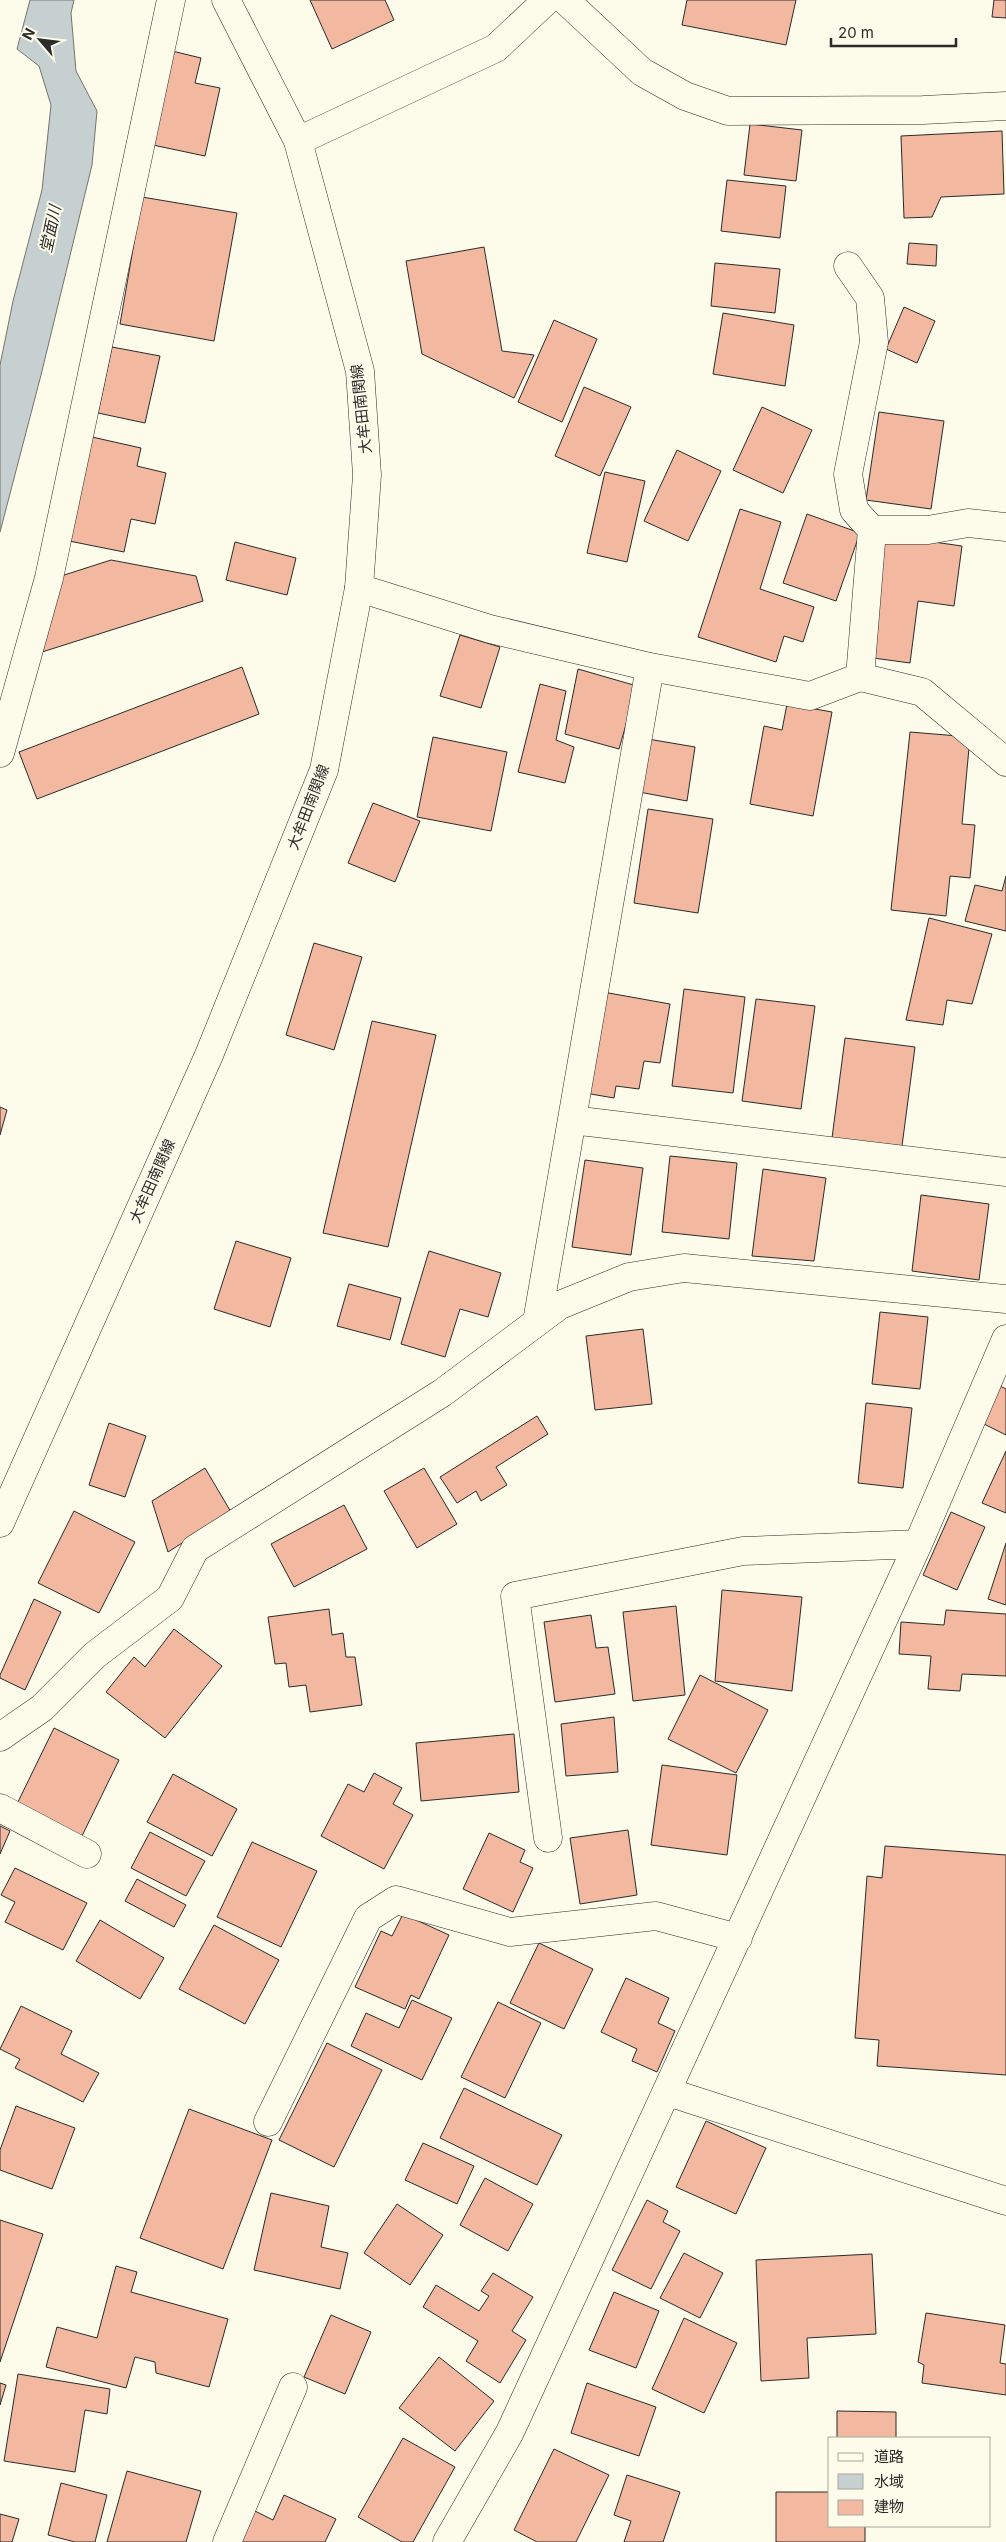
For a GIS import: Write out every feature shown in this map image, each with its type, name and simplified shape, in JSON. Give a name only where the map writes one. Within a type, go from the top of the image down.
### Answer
[{"type":"street","points":[[0,753],[50,578],[171,0]]},
{"type":"street","name":"大牟田南関線","points":[[0,1523],[209,1054],[324,770],[359,588],[368,475],[360,372],[298,141],[226,0]]},
{"type":"street","points":[[298,141],[496,48],[547,0]]},
{"type":"street","points":[[565,0],[642,72],[685,96],[728,111],[923,110],[1006,106]]},
{"type":"street","points":[[848,266],[870,298],[874,342],[848,474],[854,510],[872,530],[860,677]]},
{"type":"street","points":[[872,530],[928,530],[968,523],[1006,527]]},
{"type":"street","points":[[359,588],[490,629],[650,667],[810,696],[860,677],[922,692],[1006,762]]},
{"type":"street","points":[[537,1322],[650,667]]},
{"type":"street","points":[[572,1120],[1006,1172]]},
{"type":"street","points":[[0,1737],[42,1708],[95,1655],[170,1598],[195,1549],[442,1394],[560,1305],[629,1277],[684,1268],[1006,1298]]},
{"type":"street","points":[[447,2542],[510,2432],[668,2092],[918,1544],[1006,1340]]},
{"type":"street","points":[[548,1838],[515,1596],[743,1551],[918,1544]]},
{"type":"street","points":[[0,1808],[87,1854]]},
{"type":"street","points":[[268,2122],[368,1918],[396,1900],[510,1932],[656,1916],[738,1938]]},
{"type":"street","points":[[668,2092],[1006,2201]]},
{"type":"street","points":[[227,2542],[293,2387]]},
{"type":"water","name":"堂面川","points":[[30,0],[74,0],[71,13],[76,71],[97,111],[92,165],[41,375],[0,532],[0,365],[13,301],[42,190],[51,105],[39,66],[17,49]]},
{"type":"building","points":[[310,0],[385,0],[394,20],[332,49]]},
{"type":"building","points":[[687,0],[796,0],[786,45],[682,25]]},
{"type":"building","points":[[994,0],[1006,0],[1006,18],[992,17]]},
{"type":"building","points":[[168,50],[201,58],[195,83],[220,88],[205,156],[148,144]]},
{"type":"building","points":[[750,124],[802,130],[796,181],[744,175]]},
{"type":"building","points":[[1002,131],[1004,194],[941,197],[932,217],[904,218],[901,136]]},
{"type":"building","points":[[727,180],[786,186],[780,238],[721,231]]},
{"type":"building","points":[[142,197],[237,213],[214,341],[120,324]]},
{"type":"building","points":[[909,243],[937,245],[936,266],[907,264]]},
{"type":"building","points":[[484,247],[502,351],[534,355],[514,398],[422,354],[406,261]]},
{"type":"building","points":[[715,263],[780,269],[775,313],[711,306]]},
{"type":"building","points":[[904,307],[935,321],[917,363],[886,349]]},
{"type":"building","points":[[723,313],[794,325],[785,386],[713,374]]},
{"type":"building","points":[[554,320],[597,339],[562,422],[518,402]]},
{"type":"building","points":[[112,347],[160,356],[145,423],[98,413]]},
{"type":"building","points":[[584,387],[631,407],[600,476],[555,456]]},
{"type":"building","points":[[762,407],[812,430],[783,493],[733,470]]},
{"type":"building","points":[[879,412],[944,421],[931,509],[866,500]]},
{"type":"building","points":[[92,437],[141,448],[137,466],[166,473],[155,524],[131,519],[124,552],[69,541]]},
{"type":"building","points":[[677,450],[721,471],[688,541],[644,521]]},
{"type":"building","points":[[605,472],[645,481],[627,562],[587,553]]},
{"type":"building","points":[[740,509],[781,522],[760,589],[814,607],[803,642],[784,636],[776,662],[698,637]]},
{"type":"building","points":[[807,514],[860,533],[836,601],[783,583]]},
{"type":"building","points":[[884,535],[962,546],[954,606],[918,601],[910,663],[866,657]]},
{"type":"building","points":[[235,542],[296,558],[287,595],[226,580]]},
{"type":"building","points":[[111,560],[196,576],[203,601],[42,652],[55,578]]},
{"type":"building","points":[[460,635],[500,647],[481,708],[440,696]]},
{"type":"building","points":[[242,667],[259,714],[37,799],[19,752]]},
{"type":"building","points":[[578,669],[637,686],[619,749],[565,734]]},
{"type":"building","points":[[540,684],[566,691],[556,740],[574,747],[565,783],[518,772]]},
{"type":"building","points":[[787,704],[832,712],[813,816],[750,804],[764,726],[782,730]]},
{"type":"building","points":[[910,732],[970,737],[962,824],[975,825],[970,878],[950,876],[946,916],[891,910]]},
{"type":"building","points":[[433,737],[507,752],[491,831],[417,817]]},
{"type":"building","points":[[648,739],[695,747],[687,801],[639,792]]},
{"type":"building","points":[[373,803],[420,821],[395,882],[348,863]]},
{"type":"building","points":[[648,809],[713,819],[698,913],[634,903]]},
{"type":"building","points":[[1006,876],[1006,931],[965,921],[975,885],[1002,891]]},
{"type":"building","points":[[929,918],[992,934],[972,1004],[947,1000],[943,1025],[906,1020]]},
{"type":"building","points":[[314,943],[362,957],[334,1050],[286,1035]]},
{"type":"building","points":[[684,989],[745,997],[733,1093],[672,1086]]},
{"type":"building","points":[[603,992],[670,1004],[660,1063],[644,1061],[639,1089],[616,1086],[614,1098],[585,1093]]},
{"type":"building","points":[[756,999],[815,1006],[801,1109],[742,1101]]},
{"type":"building","points":[[372,1021],[436,1035],[388,1247],[323,1233]]},
{"type":"building","points":[[845,1038],[915,1047],[902,1146],[832,1138]]},
{"type":"building","points":[[0,1107],[7,1110],[0,1135]]},
{"type":"building","points":[[670,1156],[737,1163],[729,1239],[662,1232]]},
{"type":"building","points":[[585,1160],[643,1168],[631,1255],[572,1247]]},
{"type":"building","points":[[763,1169],[826,1178],[814,1261],[752,1256]]},
{"type":"building","points":[[921,1195],[989,1204],[979,1280],[912,1271]]},
{"type":"building","points":[[236,1241],[291,1258],[270,1327],[214,1309]]},
{"type":"building","points":[[429,1251],[501,1273],[488,1317],[460,1309],[445,1357],[401,1344]]},
{"type":"building","points":[[349,1284],[401,1298],[390,1340],[337,1326]]},
{"type":"building","points":[[880,1312],[928,1317],[920,1389],[872,1384]]},
{"type":"building","points":[[643,1329],[652,1404],[595,1410],[586,1336]]},
{"type":"building","points":[[998,1385],[1006,1389],[1006,1435],[980,1422]]},
{"type":"building","points":[[866,1403],[912,1408],[903,1488],[858,1483]]},
{"type":"building","points":[[537,1416],[548,1434],[496,1467],[507,1485],[481,1501],[476,1491],[457,1503],[440,1477]]},
{"type":"building","points":[[109,1423],[146,1436],[125,1497],[89,1485]]},
{"type":"building","points":[[1006,1451],[1006,1513],[982,1503]]},
{"type":"building","points":[[205,1468],[231,1512],[168,1552],[152,1501]]},
{"type":"building","points":[[424,1468],[457,1524],[417,1548],[384,1491]]},
{"type":"building","points":[[344,1505],[367,1549],[294,1587],[271,1544]]},
{"type":"building","points":[[74,1511],[135,1542],[99,1613],[38,1583]]},
{"type":"building","points":[[951,1512],[985,1527],[957,1590],[923,1575]]},
{"type":"building","points":[[1006,1543],[1006,1605],[988,1599]]},
{"type":"building","points":[[722,1590],[802,1597],[792,1691],[715,1681]]},
{"type":"building","points":[[34,1599],[61,1612],[25,1690],[0,1678],[0,1675]]},
{"type":"building","points":[[676,1606],[685,1695],[633,1701],[623,1612]]},
{"type":"building","points":[[329,1609],[332,1635],[343,1633],[346,1657],[355,1657],[362,1705],[310,1712],[306,1685],[289,1687],[286,1663],[275,1664],[268,1617]]},
{"type":"building","points":[[946,1610],[1006,1614],[1006,1676],[962,1674],[960,1691],[928,1689],[931,1656],[899,1654],[901,1622],[944,1625]]},
{"type":"building","points":[[591,1615],[596,1648],[608,1647],[615,1694],[555,1702],[544,1622]]},
{"type":"building","points":[[174,1629],[222,1666],[165,1738],[106,1692],[134,1657],[145,1667]]},
{"type":"building","points":[[700,1675],[768,1710],[736,1773],[668,1739]]},
{"type":"building","points":[[614,1717],[618,1772],[566,1776],[561,1724]]},
{"type":"building","points":[[54,1728],[119,1760],[81,1838],[16,1806]]},
{"type":"building","points":[[514,1734],[519,1792],[421,1801],[416,1743]]},
{"type":"building","points":[[662,1765],[737,1775],[727,1855],[651,1845]]},
{"type":"building","points":[[374,1773],[402,1788],[393,1804],[413,1815],[384,1869],[321,1836],[348,1784],[364,1792]]},
{"type":"building","points":[[173,1774],[237,1809],[212,1856],[147,1822]]},
{"type":"building","points":[[0,1826],[10,1831],[0,1854]]},
{"type":"building","points":[[628,1830],[637,1895],[580,1904],[570,1838]]},
{"type":"building","points":[[150,1832],[205,1861],[186,1896],[131,1868]]},
{"type":"building","points":[[489,1833],[525,1850],[520,1862],[533,1868],[513,1912],[463,1889]]},
{"type":"building","points":[[252,1842],[317,1871],[281,1947],[217,1917]]},
{"type":"building","points":[[885,1846],[1006,1855],[1006,2075],[877,2066],[879,2040],[855,2038],[867,1876],[882,1878]]},
{"type":"building","points":[[15,1868],[87,1903],[63,1950],[5,1922],[15,1902],[1,1895]]},
{"type":"building","points":[[137,1879],[186,1905],[174,1927],[125,1901]]},
{"type":"building","points":[[403,1914],[449,1935],[419,1999],[411,1995],[405,2009],[355,1987],[381,1931],[392,1936]]},
{"type":"building","points":[[100,1920],[164,1958],[140,1999],[76,1961]]},
{"type":"building","points":[[214,1925],[279,1960],[245,2024],[179,1989]]},
{"type":"building","points":[[539,1943],[593,1969],[564,2029],[510,2003]]},
{"type":"building","points":[[626,1978],[669,1998],[658,2023],[675,2031],[657,2072],[632,2061],[637,2049],[601,2032]]},
{"type":"building","points":[[412,2000],[452,2018],[422,2080],[351,2046],[366,2013],[399,2028]]},
{"type":"building","points":[[498,2002],[541,2023],[505,2098],[461,2077]]},
{"type":"building","points":[[21,2006],[72,2031],[61,2054],[99,2073],[83,2102],[15,2068],[20,2059],[0,2049]]},
{"type":"building","points":[[327,2043],[382,2070],[334,2167],[279,2140]]},
{"type":"building","points":[[464,2088],[562,2135],[537,2185],[440,2138]]},
{"type":"building","points":[[16,2106],[75,2128],[52,2189],[0,2170],[0,2150]]},
{"type":"building","points":[[189,2109],[272,2140],[223,2269],[140,2238]]},
{"type":"building","points":[[706,2121],[766,2148],[736,2214],[676,2187]]},
{"type":"building","points":[[423,2143],[474,2166],[457,2204],[405,2180]]},
{"type":"building","points":[[485,2178],[533,2204],[508,2251],[460,2225]]},
{"type":"building","points":[[271,2193],[329,2206],[321,2247],[348,2253],[340,2289],[254,2270]]},
{"type":"building","points":[[647,2200],[668,2211],[663,2222],[680,2231],[651,2289],[612,2270]]},
{"type":"building","points":[[397,2204],[443,2235],[410,2285],[364,2253]]},
{"type":"building","points":[[0,2220],[43,2234],[0,2362]]},
{"type":"building","points":[[684,2253],[723,2273],[700,2318],[660,2298]]},
{"type":"building","points":[[872,2254],[876,2334],[807,2338],[809,2378],[761,2381],[756,2260]]},
{"type":"building","points":[[116,2266],[137,2272],[131,2292],[228,2319],[209,2387],[156,2373],[155,2362],[135,2357],[126,2388],[46,2367],[57,2327],[97,2338]]},
{"type":"building","points":[[493,2273],[533,2297],[512,2331],[526,2340],[500,2383],[466,2361],[478,2341],[423,2307],[436,2285],[479,2311],[489,2296],[481,2291]]},
{"type":"building","points":[[614,2292],[659,2311],[636,2368],[589,2350]]},
{"type":"building","points":[[926,2313],[1005,2325],[1000,2363],[1006,2364],[1006,2395],[922,2383],[924,2365],[918,2362]]},
{"type":"building","points":[[331,2315],[371,2332],[345,2394],[304,2377]]},
{"type":"building","points":[[684,2318],[737,2343],[704,2413],[652,2389]]},
{"type":"building","points":[[439,2357],[494,2401],[455,2451],[399,2408]]},
{"type":"building","points":[[18,2374],[110,2389],[107,2414],[85,2410],[75,2472],[4,2461]]},
{"type":"building","points":[[0,2383],[6,2385],[0,2405]]},
{"type":"building","points":[[587,2383],[656,2407],[639,2456],[571,2433]]},
{"type":"building","points":[[837,2411],[896,2412],[896,2437],[837,2437]]},
{"type":"building","points":[[403,2438],[455,2467],[413,2542],[402,2542],[358,2517]]},
{"type":"building","points":[[554,2449],[609,2475],[576,2542],[537,2542],[514,2530]]},
{"type":"building","points":[[127,2471],[201,2491],[186,2542],[107,2542]]},
{"type":"building","points":[[627,2475],[680,2492],[663,2542],[624,2542],[631,2521],[614,2515]]},
{"type":"building","points":[[61,2483],[107,2495],[95,2542],[75,2542],[48,2535]]},
{"type":"building","points":[[776,2492],[828,2492],[828,2527],[865,2527],[865,2542],[776,2542]]},
{"type":"building","points":[[284,2495],[336,2519],[325,2542],[240,2542],[255,2511],[273,2520]]},
{"type":"building","points":[[0,2514],[19,2519],[12,2542],[0,2542]]}]
